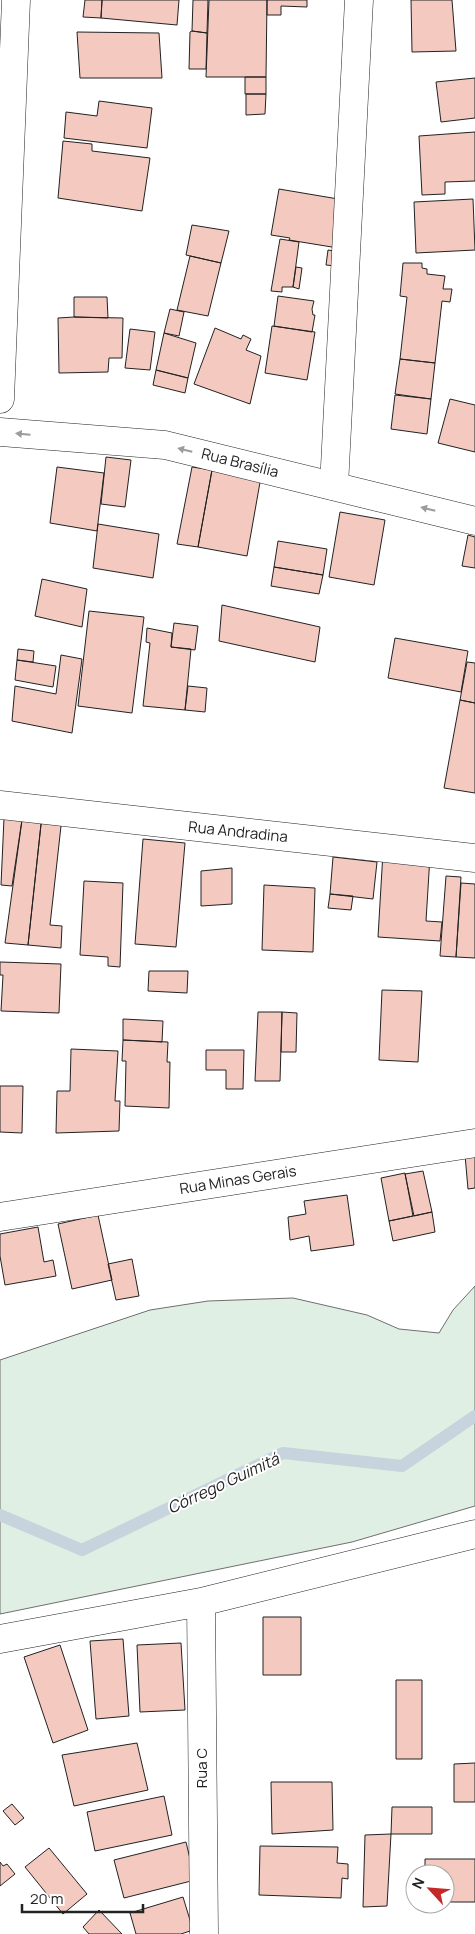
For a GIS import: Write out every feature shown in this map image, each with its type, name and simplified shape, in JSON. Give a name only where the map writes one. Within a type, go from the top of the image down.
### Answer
[{"type":"street","points":[[0,399],[16,0]]},
{"type":"street","points":[[334,486],[359,0]]},
{"type":"street","name":"Rua Brasília","points":[[0,432],[165,445],[475,521]]},
{"type":"street","name":"Rua Andradina","points":[[0,805],[475,858]]},
{"type":"street","name":"Rua Minas Gerais","points":[[0,1217],[475,1143]]},
{"type":"street","points":[[0,1639],[201,1602],[475,1534]]},
{"type":"street","name":"Rua C","points":[[201,1602],[204,1934]]},
{"type":"green space","points":[[475,1286],[475,1506],[352,1542],[0,1614],[0,1360],[150,1310],[208,1301],[293,1298],[367,1315],[399,1329],[439,1333],[453,1310]]},
{"type":"building","points":[[85,0],[102,0],[101,18],[83,17]]},
{"type":"building","points":[[102,0],[179,0],[177,25],[101,18]]},
{"type":"building","points":[[193,0],[208,0],[207,33],[192,31]]},
{"type":"building","points":[[209,0],[267,0],[266,77],[206,77]]},
{"type":"building","points":[[267,0],[307,0],[307,7],[281,6],[281,15],[267,15]]},
{"type":"building","points":[[411,0],[452,0],[456,51],[412,52]]},
{"type":"building","points":[[77,32],[159,33],[162,78],[80,78]]},
{"type":"building","points":[[190,32],[207,33],[206,69],[189,69]]},
{"type":"building","points":[[245,77],[266,77],[266,94],[245,94]]},
{"type":"building","points":[[475,78],[475,118],[441,122],[436,82]]},
{"type":"building","points":[[246,94],[266,94],[265,114],[246,115]]},
{"type":"building","points":[[99,101],[152,108],[147,148],[64,138],[66,112],[97,116]]},
{"type":"building","points":[[475,132],[475,181],[445,182],[445,194],[422,195],[419,136]]},
{"type":"building","points":[[63,141],[92,144],[92,151],[150,158],[142,211],[58,198]]},
{"type":"building","points":[[279,189],[356,202],[338,248],[271,235]]},
{"type":"building","points":[[473,199],[475,250],[416,253],[414,202]]},
{"type":"building","points":[[192,225],[229,231],[221,263],[186,255]]},
{"type":"building","points":[[280,239],[299,242],[293,287],[282,287],[282,292],[271,291]]},
{"type":"building","points":[[328,250],[347,253],[345,267],[326,265]]},
{"type":"building","points":[[190,256],[221,263],[208,316],[177,310]]},
{"type":"building","points":[[403,263],[422,263],[422,268],[427,269],[427,274],[445,276],[443,289],[452,289],[450,302],[442,301],[435,363],[400,359],[407,297],[400,296]]},
{"type":"building","points":[[296,267],[302,268],[299,289],[293,287]]},
{"type":"building","points":[[278,296],[314,301],[312,309],[313,315],[315,315],[312,332],[274,326]]},
{"type":"building","points":[[74,297],[107,297],[108,318],[74,317]]},
{"type":"building","points":[[170,309],[184,312],[179,336],[164,333]]},
{"type":"building","points":[[58,318],[123,318],[122,358],[109,358],[108,372],[59,373]]},
{"type":"building","points":[[272,326],[315,332],[307,380],[265,373]]},
{"type":"building","points":[[215,328],[241,339],[243,335],[251,339],[246,350],[261,356],[250,404],[194,384]]},
{"type":"building","points":[[130,329],[155,332],[150,370],[125,368]]},
{"type":"building","points":[[164,333],[196,343],[188,378],[156,370]]},
{"type":"building","points":[[400,359],[435,363],[431,399],[395,394]]},
{"type":"building","points":[[156,370],[188,378],[185,393],[153,385]]},
{"type":"building","points":[[395,395],[431,399],[427,434],[391,429]]},
{"type":"building","points":[[450,399],[475,405],[475,452],[438,443]]},
{"type":"building","points":[[106,457],[131,460],[125,507],[101,504]]},
{"type":"building","points":[[57,467],[104,473],[97,531],[50,523]]},
{"type":"building","points":[[192,467],[212,470],[198,547],[177,544]]},
{"type":"building","points":[[212,470],[262,471],[247,556],[198,547]]},
{"type":"building","points":[[340,512],[385,520],[374,585],[329,577]]},
{"type":"building","points":[[98,524],[159,534],[153,578],[93,568]]},
{"type":"building","points":[[468,535],[475,537],[475,568],[462,566]]},
{"type":"building","points":[[278,541],[327,549],[323,575],[274,567]]},
{"type":"building","points":[[274,567],[323,575],[319,594],[271,586]]},
{"type":"building","points":[[42,579],[87,589],[82,627],[35,616]]},
{"type":"building","points":[[222,605],[320,627],[315,662],[219,641]]},
{"type":"building","points":[[89,611],[144,617],[132,713],[78,706]]},
{"type":"building","points":[[174,623],[198,626],[195,650],[171,647]]},
{"type":"building","points":[[147,628],[172,633],[171,647],[191,649],[185,710],[143,706],[150,643],[146,642]]},
{"type":"building","points":[[395,638],[468,651],[461,692],[388,678]]},
{"type":"building","points":[[18,649],[34,651],[33,662],[17,660]]},
{"type":"building","points":[[61,655],[82,659],[72,733],[12,721],[15,686],[56,694]]},
{"type":"building","points":[[17,660],[56,666],[53,687],[15,680]]},
{"type":"building","points":[[467,662],[475,663],[475,703],[460,700]]},
{"type":"building","points":[[188,686],[207,688],[205,712],[185,710]]},
{"type":"building","points":[[460,700],[475,703],[475,793],[444,788]]},
{"type":"building","points":[[23,813],[12,886],[1,885],[4,818]]},
{"type":"building","points":[[23,813],[42,815],[28,945],[5,943]]},
{"type":"building","points":[[42,815],[62,817],[50,925],[62,926],[61,948],[28,945]]},
{"type":"building","points":[[143,839],[185,843],[176,947],[135,944]]},
{"type":"building","points":[[383,852],[430,856],[426,921],[442,922],[440,941],[378,937]]},
{"type":"building","points":[[333,857],[377,862],[373,899],[330,894]]},
{"type":"building","points":[[232,868],[232,904],[201,906],[201,871]]},
{"type":"building","points":[[446,876],[461,877],[456,957],[440,956]]},
{"type":"building","points":[[84,881],[123,883],[120,967],[108,966],[108,957],[80,955]]},
{"type":"building","points":[[461,883],[475,884],[475,958],[456,957]]},
{"type":"building","points":[[264,885],[315,888],[313,952],[262,950]]},
{"type":"building","points":[[330,894],[353,896],[351,910],[328,908]]},
{"type":"building","points":[[0,962],[61,964],[59,1013],[1,1011],[3,975],[0,975]]},
{"type":"building","points":[[149,971],[188,971],[187,993],[148,991]]},
{"type":"building","points":[[382,990],[422,991],[418,1062],[379,1060]]},
{"type":"building","points":[[258,1012],[282,1012],[280,1081],[255,1081]]},
{"type":"building","points":[[282,1012],[297,1013],[296,1052],[281,1052]]},
{"type":"building","points":[[123,1019],[163,1021],[162,1042],[123,1040]]},
{"type":"building","points":[[123,1040],[168,1042],[167,1062],[170,1062],[169,1108],[125,1106],[126,1061],[122,1061]]},
{"type":"building","points":[[71,1049],[118,1051],[115,1101],[120,1101],[119,1131],[56,1133],[57,1091],[70,1091]]},
{"type":"building","points":[[206,1050],[244,1050],[243,1089],[226,1089],[226,1070],[206,1070]]},
{"type":"building","points":[[0,1086],[23,1086],[22,1133],[0,1132]]},
{"type":"building","points":[[475,1154],[475,1188],[468,1189],[465,1155]]},
{"type":"building","points":[[423,1171],[432,1212],[414,1216],[405,1174]]},
{"type":"building","points":[[405,1173],[413,1216],[389,1221],[381,1178]]},
{"type":"building","points":[[347,1195],[354,1245],[311,1251],[309,1236],[290,1240],[288,1217],[306,1214],[304,1201]]},
{"type":"building","points":[[432,1212],[435,1232],[393,1241],[389,1221]]},
{"type":"building","points":[[98,1215],[112,1280],[72,1289],[58,1224]]},
{"type":"building","points":[[38,1227],[44,1262],[53,1260],[56,1276],[5,1285],[0,1256],[0,1234]]},
{"type":"building","points":[[132,1259],[139,1296],[116,1300],[108,1264]]},
{"type":"building","points":[[263,1617],[301,1617],[301,1675],[263,1675]]},
{"type":"building","points":[[123,1639],[129,1716],[96,1719],[90,1641]]},
{"type":"building","points":[[181,1643],[185,1710],[140,1712],[137,1645]]},
{"type":"building","points":[[60,1645],[88,1730],[53,1743],[24,1657]]},
{"type":"building","points":[[396,1680],[422,1680],[422,1759],[396,1759]]},
{"type":"building","points":[[137,1743],[148,1790],[74,1806],[62,1755]]},
{"type":"building","points":[[475,1763],[475,1802],[454,1802],[454,1764]]},
{"type":"building","points":[[271,1782],[332,1782],[333,1830],[272,1834]]},
{"type":"building","points":[[164,1796],[172,1835],[95,1851],[87,1812]]},
{"type":"building","points":[[12,1804],[24,1818],[15,1825],[3,1811]]},
{"type":"building","points":[[392,1807],[432,1807],[432,1834],[391,1834]]},
{"type":"building","points":[[391,1834],[387,1906],[363,1907],[365,1835]]},
{"type":"building","points":[[186,1842],[195,1880],[124,1898],[114,1860]]},
{"type":"building","points":[[260,1846],[338,1847],[337,1863],[348,1864],[348,1879],[342,1878],[341,1898],[259,1895]]},
{"type":"building","points":[[49,1848],[87,1894],[63,1914],[25,1867]]},
{"type":"building","points":[[425,1859],[475,1859],[475,1902],[455,1902],[455,1864],[425,1864]]},
{"type":"building","points":[[0,1862],[3,1866],[7,1864],[15,1874],[0,1886]]},
{"type":"building","points":[[183,1897],[193,1930],[181,1934],[136,1934],[130,1913]]},
{"type":"building","points":[[99,1910],[122,1934],[89,1934],[83,1927]]},
{"type":"waterway","name":"Córrego Guimitá","points":[[0,1515],[82,1550],[283,1453],[402,1466],[475,1416]]}]
